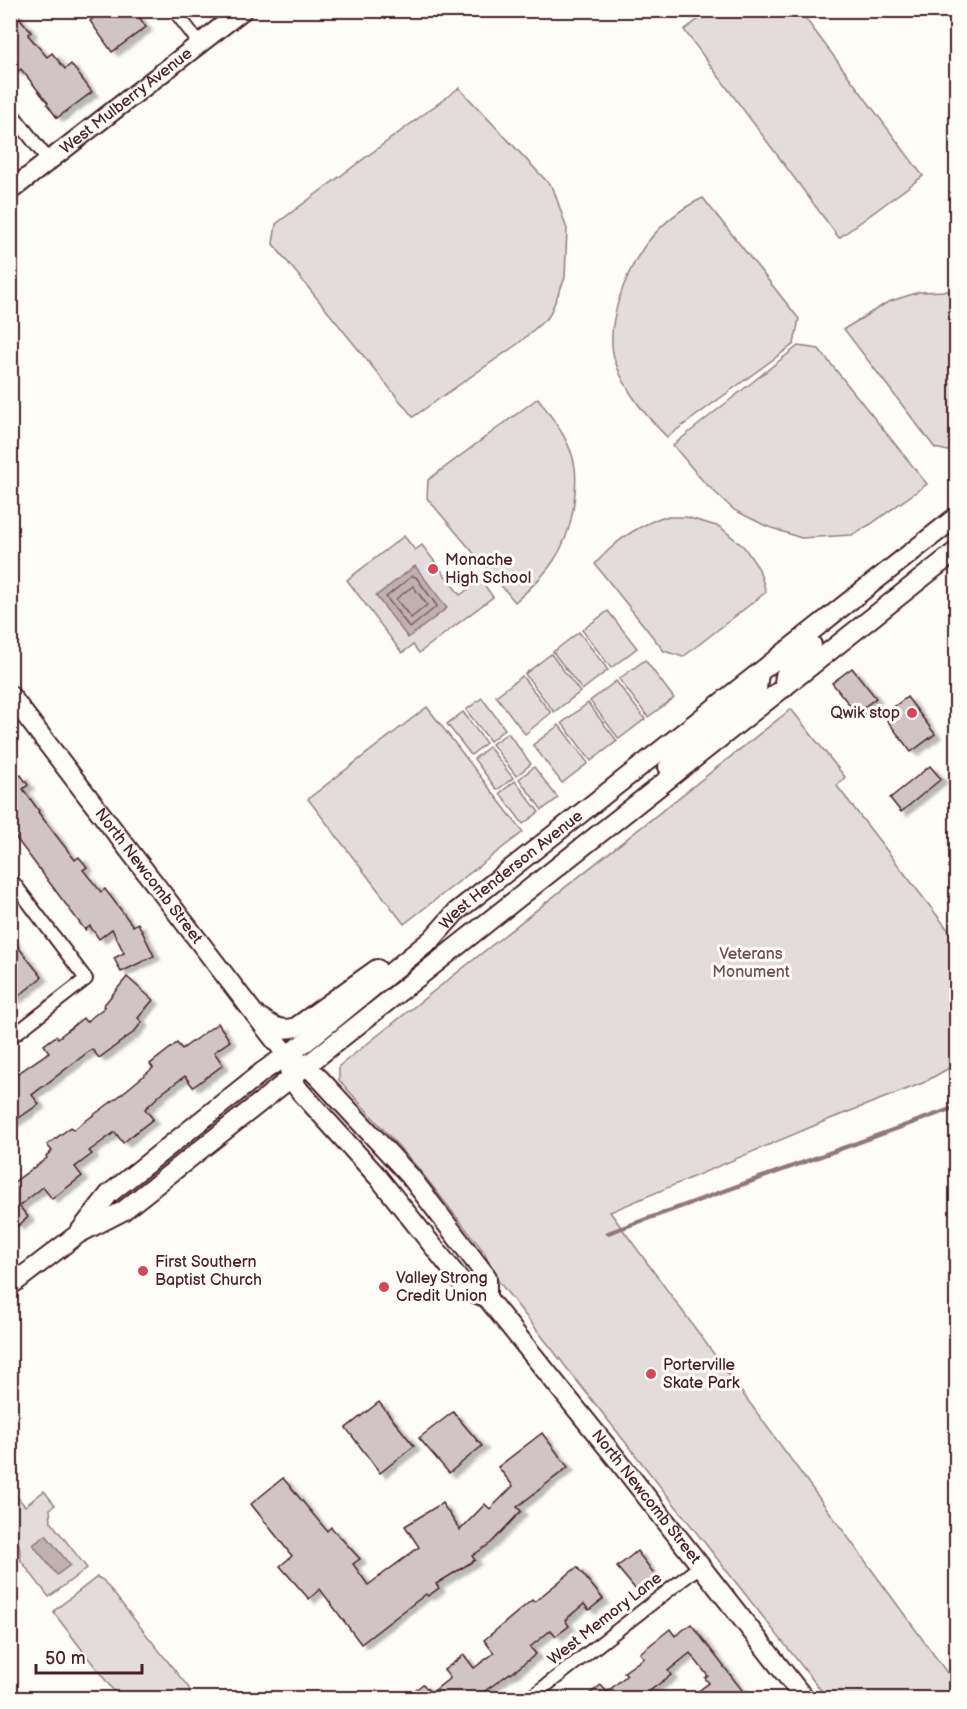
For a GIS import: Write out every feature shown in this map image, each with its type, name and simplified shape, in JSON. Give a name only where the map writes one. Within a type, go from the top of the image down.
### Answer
[{"type":"main road","name":"West Mulberry Avenue","points":[[10,191],[243,10]]},
{"type":"main road","name":"West Henderson Avenue","points":[[78,1234],[109,1194],[262,1072],[307,1041],[432,939],[456,912],[957,517]]},
{"type":"main road","points":[[784,688],[783,677],[788,667],[804,651],[905,570],[913,551]]},
{"type":"main road","name":"West Henderson Avenue","points":[[10,1286],[78,1234],[123,1211],[957,551]]},
{"type":"main road","points":[[654,792],[663,772],[687,748],[717,728],[744,704],[757,689],[759,673]]},
{"type":"main road","name":"North Newcomb Street","points":[[10,695],[288,1055],[307,1066],[410,1176],[487,1277],[487,1298]]},
{"type":"main road","points":[[252,1011],[269,1024],[281,1029],[296,1027],[456,912]]},
{"type":"main road","points":[[288,1055],[291,1080]]},
{"type":"main road","name":"North Newcomb Street","points":[[291,1080],[378,1177],[468,1290],[487,1298],[803,1698]]},
{"type":"main road","points":[[401,1206],[423,1215],[448,1245],[473,1258]]},
{"type":"street","points":[[174,10],[200,44]]},
{"type":"street","points":[[10,111],[49,160]]},
{"type":"street","points":[[10,878],[86,979],[10,1038]]},
{"type":"street","name":"West Memory Lane","points":[[530,1698],[700,1566]]},
{"type":"green space","points":[[710,11],[800,11],[923,176],[839,238],[684,30]]},
{"type":"green space","points":[[459,88],[553,188],[567,229],[565,278],[549,316],[519,343],[413,417],[273,244],[276,224]]},
{"type":"green space","points":[[703,198],[799,319],[794,344],[667,437],[636,402],[619,372],[612,347],[614,317],[624,285],[646,244],[672,218]]},
{"type":"green space","points":[[919,292],[956,292],[956,444],[948,451],[935,448],[844,329],[888,302]]},
{"type":"green space","points":[[798,346],[819,349],[927,484],[852,535],[801,538],[766,526],[734,510],[702,480],[673,445]]},
{"type":"green space","points":[[538,398],[561,431],[573,458],[576,483],[573,510],[560,550],[546,572],[515,602],[427,498],[428,480]]},
{"type":"green space","points":[[662,517],[686,517],[720,527],[744,547],[759,569],[766,592],[683,657],[664,651],[595,564],[625,536]]},
{"type":"green space","points":[[404,536],[415,550],[422,545],[460,595],[481,580],[493,597],[419,653],[413,645],[402,653],[347,580]]},
{"type":"green space","points":[[608,611],[637,648],[611,668],[582,630]]},
{"type":"green space","points":[[579,632],[608,670],[582,690],[553,652]]},
{"type":"green space","points":[[551,654],[580,692],[554,712],[525,674]]},
{"type":"green space","points":[[645,660],[674,698],[648,717],[619,679]]},
{"type":"green space","points":[[522,676],[551,713],[525,734],[496,696]]},
{"type":"green space","points":[[616,681],[645,719],[619,739],[590,701]]},
{"type":"green space","points":[[482,698],[505,729],[490,741],[466,710]]},
{"type":"green space","points":[[588,703],[617,741],[591,761],[562,723]]},
{"type":"green space","points":[[427,707],[523,832],[404,924],[308,799]]},
{"type":"green space","name":"Veterans Monument","points":[[791,709],[845,777],[837,786],[956,940],[956,1064],[923,1083],[830,1119],[610,1212],[956,1685],[956,1698],[827,1698],[492,1273],[485,1253],[418,1168],[339,1080],[339,1066]]},
{"type":"green space","points":[[463,712],[486,743],[471,755],[447,724]]},
{"type":"green space","points":[[559,725],[588,763],[562,783],[533,745]]},
{"type":"green space","points":[[508,733],[531,764],[516,776],[492,744]]},
{"type":"green space","points":[[489,747],[513,778],[497,790],[474,759]]},
{"type":"green space","points":[[534,767],[558,798],[542,810],[519,779]]},
{"type":"green space","points":[[515,781],[539,812],[523,824],[500,793]]},
{"type":"green space","points":[[10,1489],[25,1506],[44,1491],[55,1505],[50,1509],[51,1522],[87,1568],[49,1597],[21,1561],[19,1544],[11,1533],[11,1509],[13,1508]]},
{"type":"green space","points":[[97,1577],[103,1580],[189,1688],[191,1698],[119,1698],[54,1613]]},
{"type":"water","points":[[415,566],[447,608],[408,638],[376,596]]},
{"type":"water","points":[[46,1535],[70,1565],[57,1575],[33,1545]]},
{"type":"building","points":[[10,10],[13,10],[31,32],[28,35],[47,57],[52,53],[65,69],[71,64],[92,92],[57,118],[21,69],[17,72],[10,64]]},
{"type":"building","points":[[104,10],[134,10],[146,27],[112,52],[90,21]]},
{"type":"building","points":[[852,668],[876,698],[856,713],[832,683]]},
{"type":"building","points":[[907,697],[935,734],[911,752],[883,715]]},
{"type":"building","points":[[930,766],[941,779],[901,812],[890,798]]},
{"type":"building","points":[[10,769],[17,778],[21,775],[28,785],[23,789],[38,812],[75,860],[79,857],[87,867],[83,870],[101,892],[105,889],[133,926],[138,923],[154,956],[121,972],[114,958],[124,953],[112,929],[99,939],[90,926],[85,930],[10,830]]},
{"type":"building","points":[[10,937],[42,977],[15,999],[10,993]]},
{"type":"building","points":[[127,977],[153,1000],[138,1018],[142,1022],[134,1032],[99,1058],[92,1049],[32,1095],[39,1104],[10,1124],[10,1079],[49,1052],[44,1045],[56,1036],[58,1038],[83,1018],[86,1022],[105,1007],[103,1006]]},
{"type":"building","points":[[218,1023],[230,1041],[214,1052],[223,1065],[193,1087],[185,1076],[162,1093],[145,1109],[153,1119],[123,1143],[115,1132],[89,1151],[92,1154],[75,1167],[82,1176],[52,1199],[43,1187],[19,1206],[28,1217],[18,1226],[10,1217],[10,1185],[47,1158],[46,1156],[52,1151],[47,1145],[71,1127],[73,1130],[118,1097],[153,1068],[150,1064],[177,1043],[182,1049]]},
{"type":"building","points":[[379,1402],[414,1446],[380,1473],[346,1428]]},
{"type":"building","points":[[453,1412],[482,1446],[449,1473],[419,1438]]},
{"type":"building","points":[[542,1433],[568,1467],[517,1507],[521,1511],[491,1543],[472,1556],[475,1560],[436,1584],[439,1588],[428,1596],[426,1594],[361,1644],[320,1589],[309,1599],[280,1566],[292,1556],[251,1504],[283,1478],[327,1531],[331,1527],[360,1559],[353,1564],[368,1585],[419,1547],[405,1526],[442,1503],[460,1530],[485,1504],[490,1509],[513,1486],[498,1467]]},
{"type":"building","points":[[637,1551],[656,1576],[637,1591],[617,1567]]},
{"type":"building","points":[[577,1567],[603,1599],[589,1610],[584,1604],[565,1620],[569,1626],[556,1636],[551,1630],[530,1647],[536,1654],[511,1674],[475,1698],[405,1698],[423,1684],[431,1693],[450,1678],[444,1670],[464,1655],[474,1668],[494,1653],[484,1640],[532,1600],[534,1602]]},
{"type":"building","points":[[691,1624],[742,1690],[731,1698],[689,1698],[709,1683],[705,1678],[708,1676],[690,1653],[668,1671],[671,1675],[640,1698],[584,1698],[601,1685],[607,1692],[627,1675],[624,1672],[644,1658],[640,1653],[670,1629],[675,1636]]},
{"type":"waterway","points":[[608,1233],[956,1107]]},
{"type":"place","name":"Monache High School","points":[[433,569]]},
{"type":"place","name":"Qwik stop","points":[[912,713]]},
{"type":"place","name":"First Southern Baptist Church","points":[[143,1271]]},
{"type":"place","name":"Valley Strong Credit Union","points":[[384,1287]]},
{"type":"place","name":"Porterville Skate Park","points":[[651,1374]]}]
